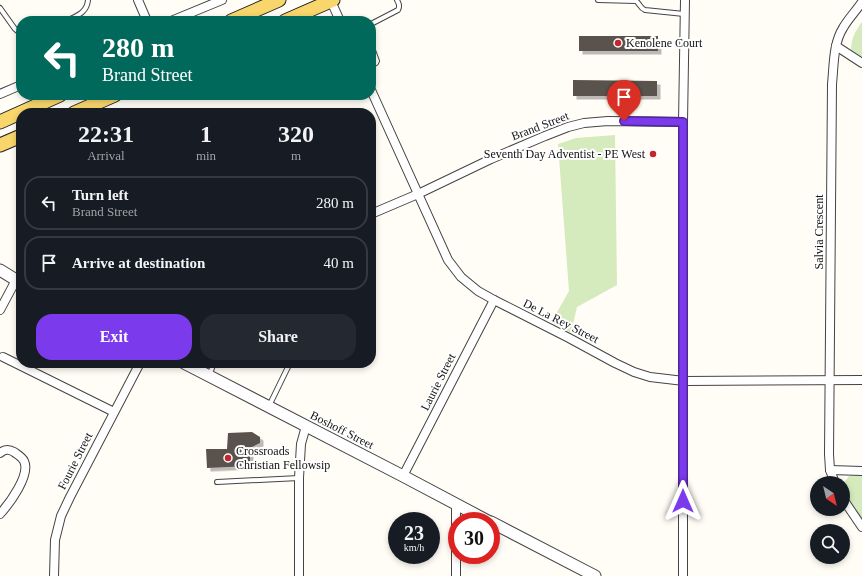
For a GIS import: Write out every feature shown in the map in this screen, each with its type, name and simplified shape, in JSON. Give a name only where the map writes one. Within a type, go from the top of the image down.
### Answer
[{"type":"main road","points":[[242,16],[279,0]]},
{"type":"main road","points":[[296,16],[332,0]]},
{"type":"main road","points":[[31,108],[49,100]]},
{"type":"main road","points":[[85,108],[104,100]]},
{"type":"main road","points":[[0,122],[16,115]]},
{"type":"main road","points":[[0,146],[16,138]]},
{"type":"street","points":[[138,0],[145,16]]},
{"type":"street","points":[[183,16],[222,0]]},
{"type":"street","points":[[332,0],[338,16]]},
{"type":"street","points":[[683,576],[683,122],[685,0]]},
{"type":"street","name":"Salvia Crescent","points":[[832,476],[830,470],[829,454],[832,84],[836,46],[843,28],[862,2]]},
{"type":"street","points":[[836,46],[862,63]]},
{"type":"street","points":[[0,94],[16,87]]},
{"type":"street","name":"De La Rey Street","points":[[376,100],[448,260],[467,283],[494,300],[634,372],[650,377],[684,381],[862,380]]},
{"type":"street","name":"Brand Street","points":[[376,212],[568,127],[584,123],[608,121],[683,122]]},
{"type":"street","points":[[0,270],[16,280]]},
{"type":"street","points":[[0,310],[16,284]]},
{"type":"street","name":"Laurie Street","points":[[403,476],[494,300]]},
{"type":"street","points":[[4,357],[16,363]]},
{"type":"street","points":[[26,368],[114,412]]},
{"type":"street","name":"Fourie Street","points":[[54,576],[55,540],[62,516],[70,497],[137,368]]},
{"type":"street","name":"Boshoff Street","points":[[194,368],[471,512]]},
{"type":"street","points":[[299,576],[299,478],[301,444],[306,426]]},
{"type":"street","points":[[0,514],[17,490],[26,469],[24,461],[19,455],[8,449],[1,450]]},
{"type":"street","points":[[830,470],[862,471]]},
{"type":"street","points":[[456,504],[456,576]]},
{"type":"street","points":[[850,510],[862,528]]},
{"type":"street","points":[[500,527],[596,576]]},
{"type":"lane","points":[[77,16],[81,14],[87,7],[88,0]]},
{"type":"lane","points":[[376,21],[400,8],[397,0]]},
{"type":"lane","points":[[598,0],[636,1],[642,9],[645,10],[685,14]]},
{"type":"lane","points":[[0,8],[16,31]]},
{"type":"lane","points":[[209,376],[212,368]]},
{"type":"lane","points":[[268,407],[288,368]]},
{"type":"lane","points":[[217,482],[299,478]]},
{"type":"green space","points":[[862,22],[862,57],[851,50],[854,35]]},
{"type":"green space","points":[[615,135],[617,285],[577,307],[571,333],[551,323],[569,291],[558,144],[576,138]]},
{"type":"green space","points":[[862,474],[862,519],[850,502],[849,476]]},
{"type":"building","name":"Kenolene Court","points":[[579,36],[658,36],[658,51],[579,51]]},
{"type":"building","points":[[573,80],[657,81],[657,96],[573,96]]},
{"type":"building","name":"Crossroads Christian Fellowsip","points":[[252,432],[260,437],[260,443],[252,447],[252,450],[250,449],[250,466],[207,468],[206,449],[227,449],[228,433]]},
{"type":"place","name":"Kenolene Court","points":[[618,43]]},
{"type":"place","name":"Seventh Day Adventist - PE West","points":[[653,154]]},
{"type":"place","name":"Crossroads Christian Fellowsip","points":[[228,458]]},
{"type":"route","points":[[624,121],[683,122],[683,501]]}]
